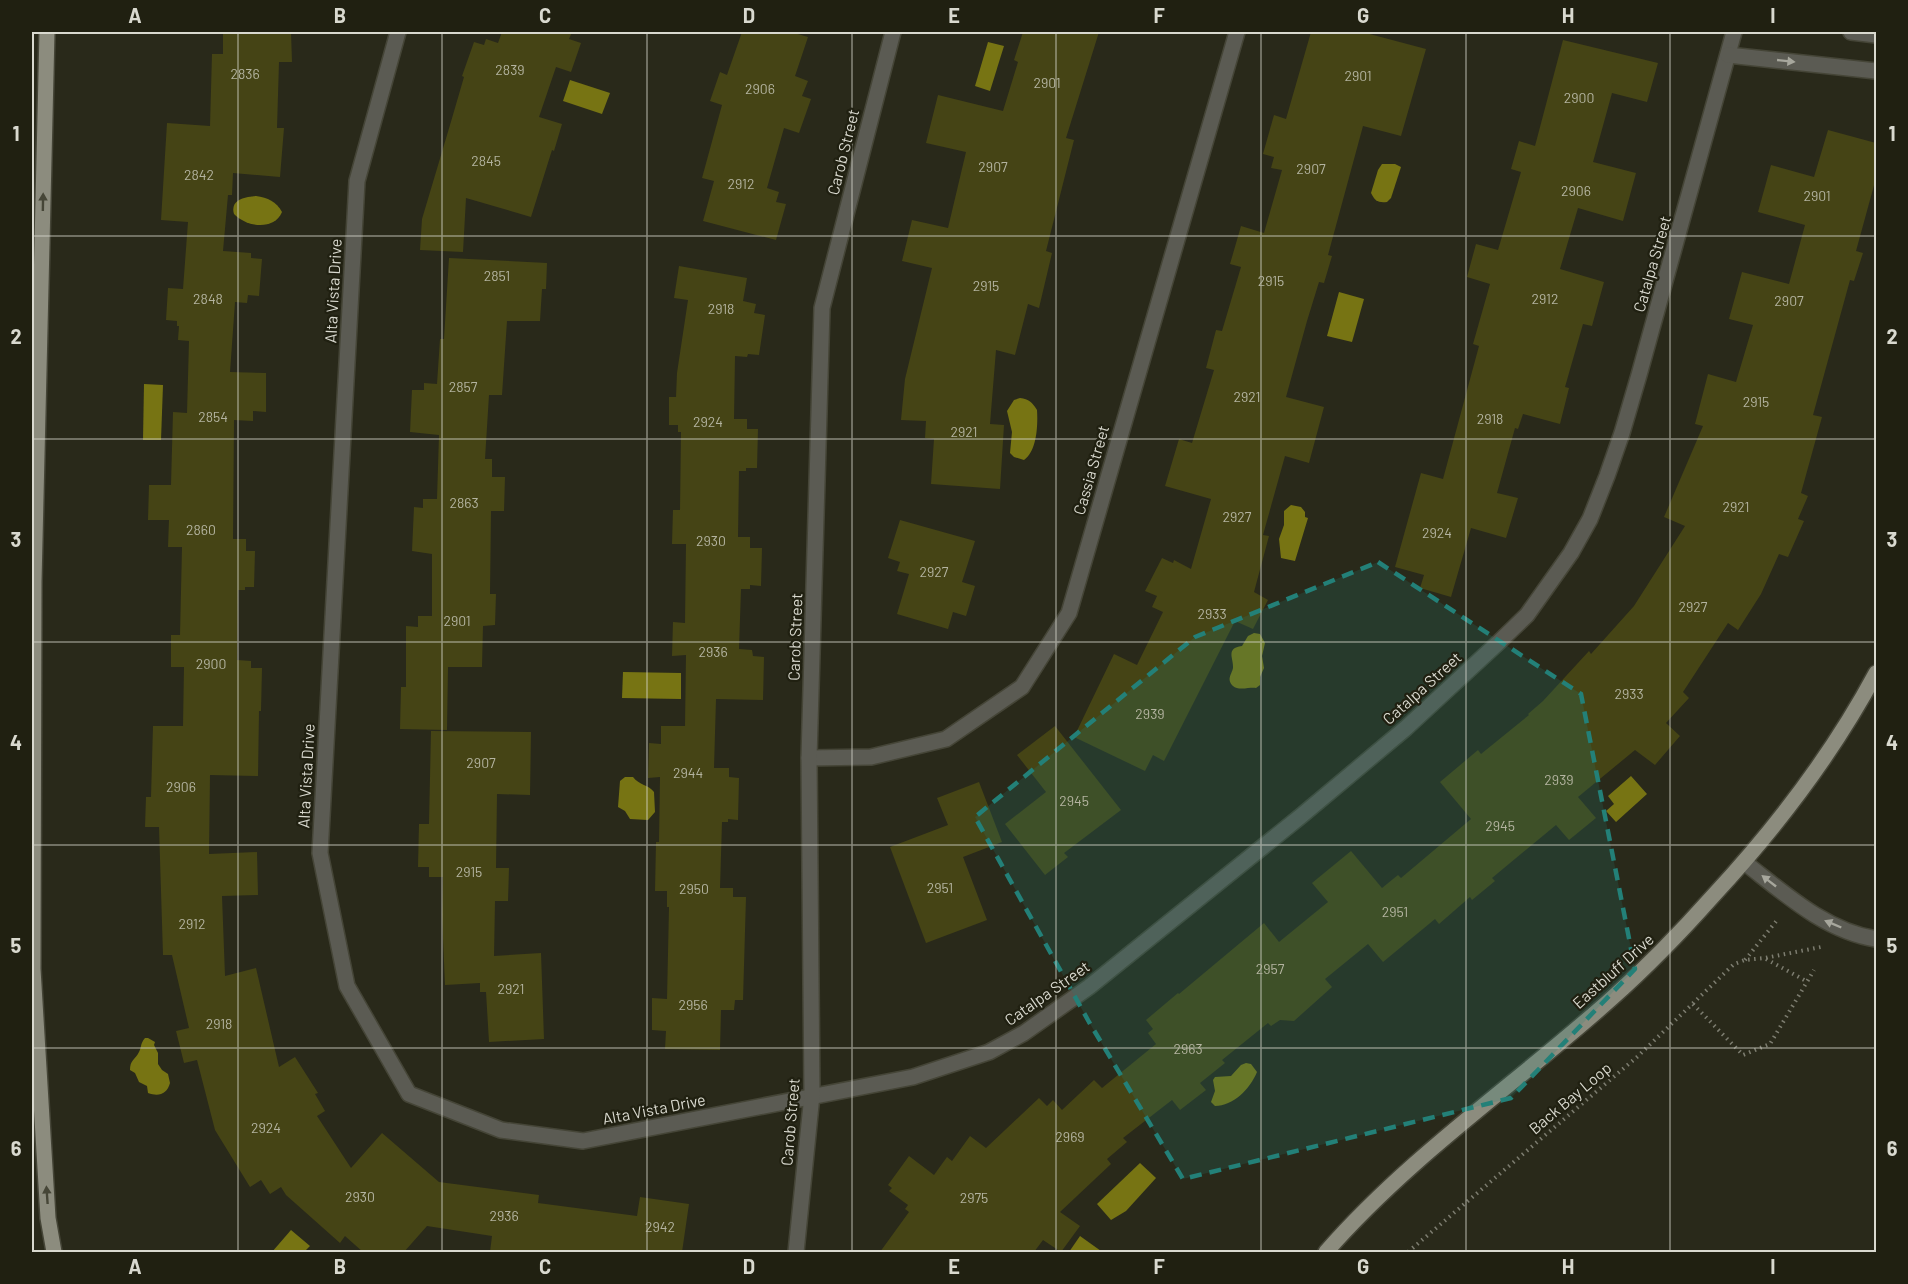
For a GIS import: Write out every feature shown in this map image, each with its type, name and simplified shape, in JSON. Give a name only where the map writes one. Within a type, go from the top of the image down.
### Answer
[{"type":"main road","points":[[46,32],[34,582],[33,969],[48,1218],[54,1252]]},
{"type":"main road","name":"Eastbluff Drive","points":[[1326,1252],[1395,1181],[1481,1106],[1619,992],[1670,944],[1785,814],[1839,737],[1876,673]]},
{"type":"street","name":"Alta Vista Drive","points":[[398,32],[357,181],[320,854],[347,986],[409,1094],[501,1130],[584,1141],[813,1095]]},
{"type":"street","name":"Carob Street","points":[[796,1252],[813,1095],[809,758],[822,308],[894,32]]},
{"type":"street","name":"Cassia Street","points":[[809,758],[871,757],[946,739],[1022,687],[1069,613],[1237,32]]},
{"type":"street","name":"Catalpa Street","points":[[813,1095],[914,1077],[989,1052],[1033,1028],[1089,987],[1397,736],[1527,615],[1571,553],[1590,519],[1622,434],[1734,32]]},
{"type":"street","points":[[1851,32],[1876,34]]},
{"type":"street","points":[[1728,55],[1876,71]]},
{"type":"street","points":[[1744,862],[1813,916],[1870,938]]},
{"type":"path","points":[[1745,960],[1794,900]]},
{"type":"path","points":[[1745,960],[1870,938]]},
{"type":"path","points":[[1765,958],[1808,982]]},
{"type":"path","name":"Back Bay Loop","points":[[1408,1252],[1637,1057],[1734,964],[1745,960]]},
{"type":"path","points":[[1693,1004],[1743,1055],[1770,1044],[1814,970]]},
{"type":"highlighted area","points":[[1378,562],[1581,694],[1635,969],[1511,1098],[1183,1179],[1089,1022],[975,817],[1195,637]]},
{"type":"shaded area","points":[[988,42],[1004,46],[990,91],[975,86]]},
{"type":"shaded area","points":[[570,80],[610,93],[602,114],[563,101]]},
{"type":"shaded area","points":[[1382,164],[1395,164],[1401,167],[1391,198],[1387,202],[1377,201],[1371,193]]},
{"type":"shaded area","points":[[256,196],[268,199],[277,205],[282,212],[278,218],[273,222],[260,225],[245,222],[234,214],[233,209],[236,202],[243,198]]},
{"type":"shaded area","points":[[1339,292],[1364,299],[1352,342],[1327,336]]},
{"type":"shaded area","points":[[144,384],[163,385],[161,440],[143,440]]},
{"type":"shaded area","points":[[1020,398],[1030,401],[1037,410],[1034,444],[1032,451],[1024,460],[1010,453],[1012,432],[1007,411],[1014,400]]},
{"type":"shaded area","points":[[1291,505],[1301,507],[1305,512],[1305,517],[1308,518],[1295,561],[1281,558],[1279,539],[1284,525],[1284,511]]},
{"type":"shaded area","points":[[1254,633],[1260,634],[1265,643],[1262,656],[1264,668],[1260,677],[1260,685],[1256,688],[1241,689],[1235,687],[1230,679],[1233,668],[1232,651],[1242,646],[1248,636]]},
{"type":"shaded area","points":[[623,672],[681,673],[681,699],[622,698]]},
{"type":"shaded area","points":[[1631,776],[1647,794],[1616,822],[1606,811],[1614,804],[1608,796]]},
{"type":"shaded area","points":[[625,777],[633,777],[654,792],[655,812],[648,820],[630,819],[625,811],[618,807],[620,781]]},
{"type":"shaded area","points":[[145,1038],[155,1042],[158,1064],[168,1074],[170,1083],[165,1092],[156,1095],[148,1093],[147,1086],[139,1082],[135,1073],[130,1070]]},
{"type":"shaded area","points":[[1246,1063],[1251,1064],[1257,1072],[1250,1084],[1234,1100],[1215,1106],[1211,1102],[1215,1091],[1213,1080],[1215,1077],[1231,1076]]},
{"type":"shaded area","points":[[1140,1163],[1156,1178],[1126,1211],[1111,1220],[1097,1204]]},
{"type":"shaded area","points":[[291,1230],[310,1246],[304,1252],[272,1252]]},
{"type":"shaded area","points":[[1080,1236],[1101,1251],[1069,1252]]},
{"type":"building","points":[[223,32],[291,32],[292,62],[279,62],[277,128],[284,128],[280,177],[233,173],[232,195],[228,195],[223,251],[251,253],[251,258],[262,259],[259,296],[248,295],[247,303],[235,302],[230,372],[266,373],[266,412],[253,411],[253,421],[234,420],[233,539],[246,539],[246,551],[255,551],[254,587],[238,590],[237,660],[251,661],[251,668],[262,668],[258,776],[210,775],[209,854],[257,852],[258,895],[222,896],[225,976],[256,968],[279,1067],[295,1057],[318,1093],[315,1094],[325,1111],[317,1116],[351,1168],[382,1133],[439,1182],[539,1195],[538,1203],[637,1216],[640,1197],[689,1204],[682,1252],[490,1252],[492,1236],[427,1226],[404,1252],[363,1252],[345,1236],[340,1243],[286,1195],[281,1187],[270,1194],[261,1180],[250,1187],[215,1130],[197,1060],[184,1063],[176,1031],[189,1028],[172,955],[163,955],[159,827],[145,827],[146,797],[151,797],[153,726],[183,726],[184,667],[171,667],[171,635],[180,635],[182,547],[168,547],[169,520],[148,520],[149,485],[171,485],[173,412],[187,413],[189,341],[178,340],[177,321],[166,320],[168,288],[183,289],[188,222],[161,220],[167,123],[210,126],[212,54],[223,54]]},
{"type":"building","points":[[502,32],[572,32],[569,39],[581,43],[571,72],[556,67],[539,117],[562,124],[531,217],[466,198],[463,252],[420,250],[422,219],[464,77],[462,76],[474,42],[484,45],[486,39],[498,43]]},
{"type":"building","points":[[742,32],[791,32],[808,37],[795,76],[808,81],[802,96],[811,99],[799,133],[784,128],[767,188],[779,192],[776,202],[786,204],[776,240],[703,221],[714,181],[702,178],[722,105],[710,101],[720,72],[727,75]]},
{"type":"building","points":[[1023,32],[1099,32],[1066,138],[1074,140],[1046,251],[1052,253],[1039,308],[1028,304],[1015,355],[996,350],[990,424],[1004,425],[1000,489],[931,484],[934,439],[925,438],[926,421],[901,420],[905,379],[932,268],[902,261],[912,220],[948,228],[966,152],[926,143],[938,95],[1003,111],[1018,62],[1014,60]]},
{"type":"building","points":[[1311,32],[1362,32],[1426,49],[1401,136],[1363,126],[1328,255],[1332,256],[1324,283],[1319,282],[1307,321],[1286,397],[1324,407],[1309,463],[1285,456],[1263,535],[1269,536],[1254,592],[1268,600],[1253,629],[1235,621],[1164,761],[1153,755],[1145,771],[1074,737],[1114,654],[1137,665],[1163,612],[1152,607],[1157,596],[1145,591],[1162,558],[1173,563],[1174,560],[1191,569],[1211,499],[1165,486],[1179,439],[1192,443],[1214,370],[1206,368],[1216,330],[1222,331],[1241,267],[1230,264],[1241,226],[1264,233],[1282,170],[1271,168],[1274,157],[1263,154],[1274,115],[1286,119]]},
{"type":"building","points":[[1563,40],[1658,63],[1647,102],[1612,93],[1593,162],[1636,173],[1623,221],[1578,208],[1560,269],[1604,282],[1592,326],[1583,324],[1565,387],[1569,388],[1560,424],[1523,414],[1518,429],[1515,428],[1497,493],[1518,498],[1506,538],[1471,528],[1451,597],[1420,588],[1424,575],[1395,567],[1421,473],[1443,479],[1479,346],[1473,344],[1490,284],[1467,277],[1476,244],[1498,250],[1521,172],[1511,169],[1519,141],[1535,146]]},
{"type":"building","points":[[1828,130],[1876,143],[1876,178],[1856,251],[1863,253],[1854,281],[1850,280],[1813,415],[1822,417],[1801,493],[1808,496],[1798,519],[1804,521],[1788,557],[1779,554],[1761,594],[1738,630],[1728,623],[1683,692],[1689,698],[1666,723],[1680,736],[1655,765],[1635,750],[1578,797],[1596,818],[1569,840],[1556,825],[1492,878],[1495,881],[1472,900],[1470,897],[1439,924],[1435,919],[1383,962],[1368,944],[1325,979],[1332,987],[1294,1021],[1280,1020],[1271,1026],[1268,1023],[1222,1060],[1225,1063],[1200,1083],[1206,1090],[1180,1110],[1172,1100],[1123,1138],[1127,1142],[1107,1159],[1111,1164],[1060,1212],[1080,1226],[1061,1252],[1043,1240],[1034,1252],[880,1252],[909,1212],[905,1209],[908,1205],[889,1191],[892,1188],[888,1185],[909,1156],[934,1175],[947,1157],[952,1161],[970,1136],[986,1148],[1039,1098],[1047,1106],[1053,1100],[1062,1110],[1094,1080],[1102,1088],[1156,1044],[1148,1033],[1153,1029],[1146,1020],[1178,993],[1264,923],[1279,942],[1328,902],[1312,883],[1351,851],[1382,888],[1398,875],[1401,878],[1471,819],[1440,782],[1478,750],[1481,754],[1529,715],[1589,651],[1591,654],[1634,606],[1685,526],[1664,517],[1703,426],[1695,424],[1708,374],[1736,382],[1753,325],[1729,319],[1742,272],[1789,284],[1805,225],[1758,212],[1771,165],[1814,177]]},
{"type":"building","points":[[449,258],[547,263],[546,289],[542,289],[540,321],[507,321],[502,395],[489,395],[485,459],[492,459],[492,477],[505,477],[504,511],[491,511],[490,594],[496,594],[495,625],[483,626],[482,667],[448,667],[447,730],[400,729],[401,687],[406,687],[406,626],[418,627],[418,616],[432,616],[432,554],[412,551],[414,507],[423,508],[423,499],[437,499],[439,435],[410,432],[412,390],[424,390],[424,383],[437,384],[440,339],[444,339]]},
{"type":"building","points":[[679,266],[747,278],[743,301],[756,304],[754,313],[765,315],[759,355],[735,356],[734,419],[747,419],[747,429],[758,429],[757,468],[746,468],[746,471],[739,471],[738,537],[750,537],[750,548],[762,548],[761,586],[750,585],[750,589],[741,589],[739,649],[752,650],[753,656],[764,657],[763,700],[716,699],[714,768],[729,768],[729,777],[739,778],[738,820],[728,819],[728,822],[722,822],[720,888],[733,888],[733,897],[746,897],[743,1000],[735,1000],[734,1010],[721,1010],[720,1050],[665,1049],[666,1031],[652,1030],[652,998],[667,999],[669,907],[667,907],[667,891],[655,891],[656,842],[659,842],[660,777],[648,778],[649,743],[661,744],[661,726],[685,726],[686,655],[672,656],[673,622],[685,623],[686,544],[672,544],[673,510],[680,510],[681,432],[678,432],[678,425],[669,425],[669,397],[676,397],[677,373],[688,300],[674,298]]},
{"type":"building","points":[[900,520],[975,541],[962,582],[975,586],[966,616],[953,612],[948,629],[897,614],[909,574],[897,571],[900,562],[888,558]]},
{"type":"building","points":[[1055,726],[1121,810],[1064,853],[1068,857],[1045,875],[1005,824],[1046,792],[1017,755]]},
{"type":"building","points":[[431,731],[531,732],[530,795],[497,794],[496,868],[509,868],[508,901],[495,901],[494,956],[541,953],[544,1039],[489,1042],[486,992],[480,992],[480,983],[445,985],[443,877],[429,877],[429,867],[418,867],[419,824],[429,824]]},
{"type":"building","points":[[979,782],[1002,842],[963,857],[987,920],[926,943],[890,847],[948,825],[937,798]]}]
